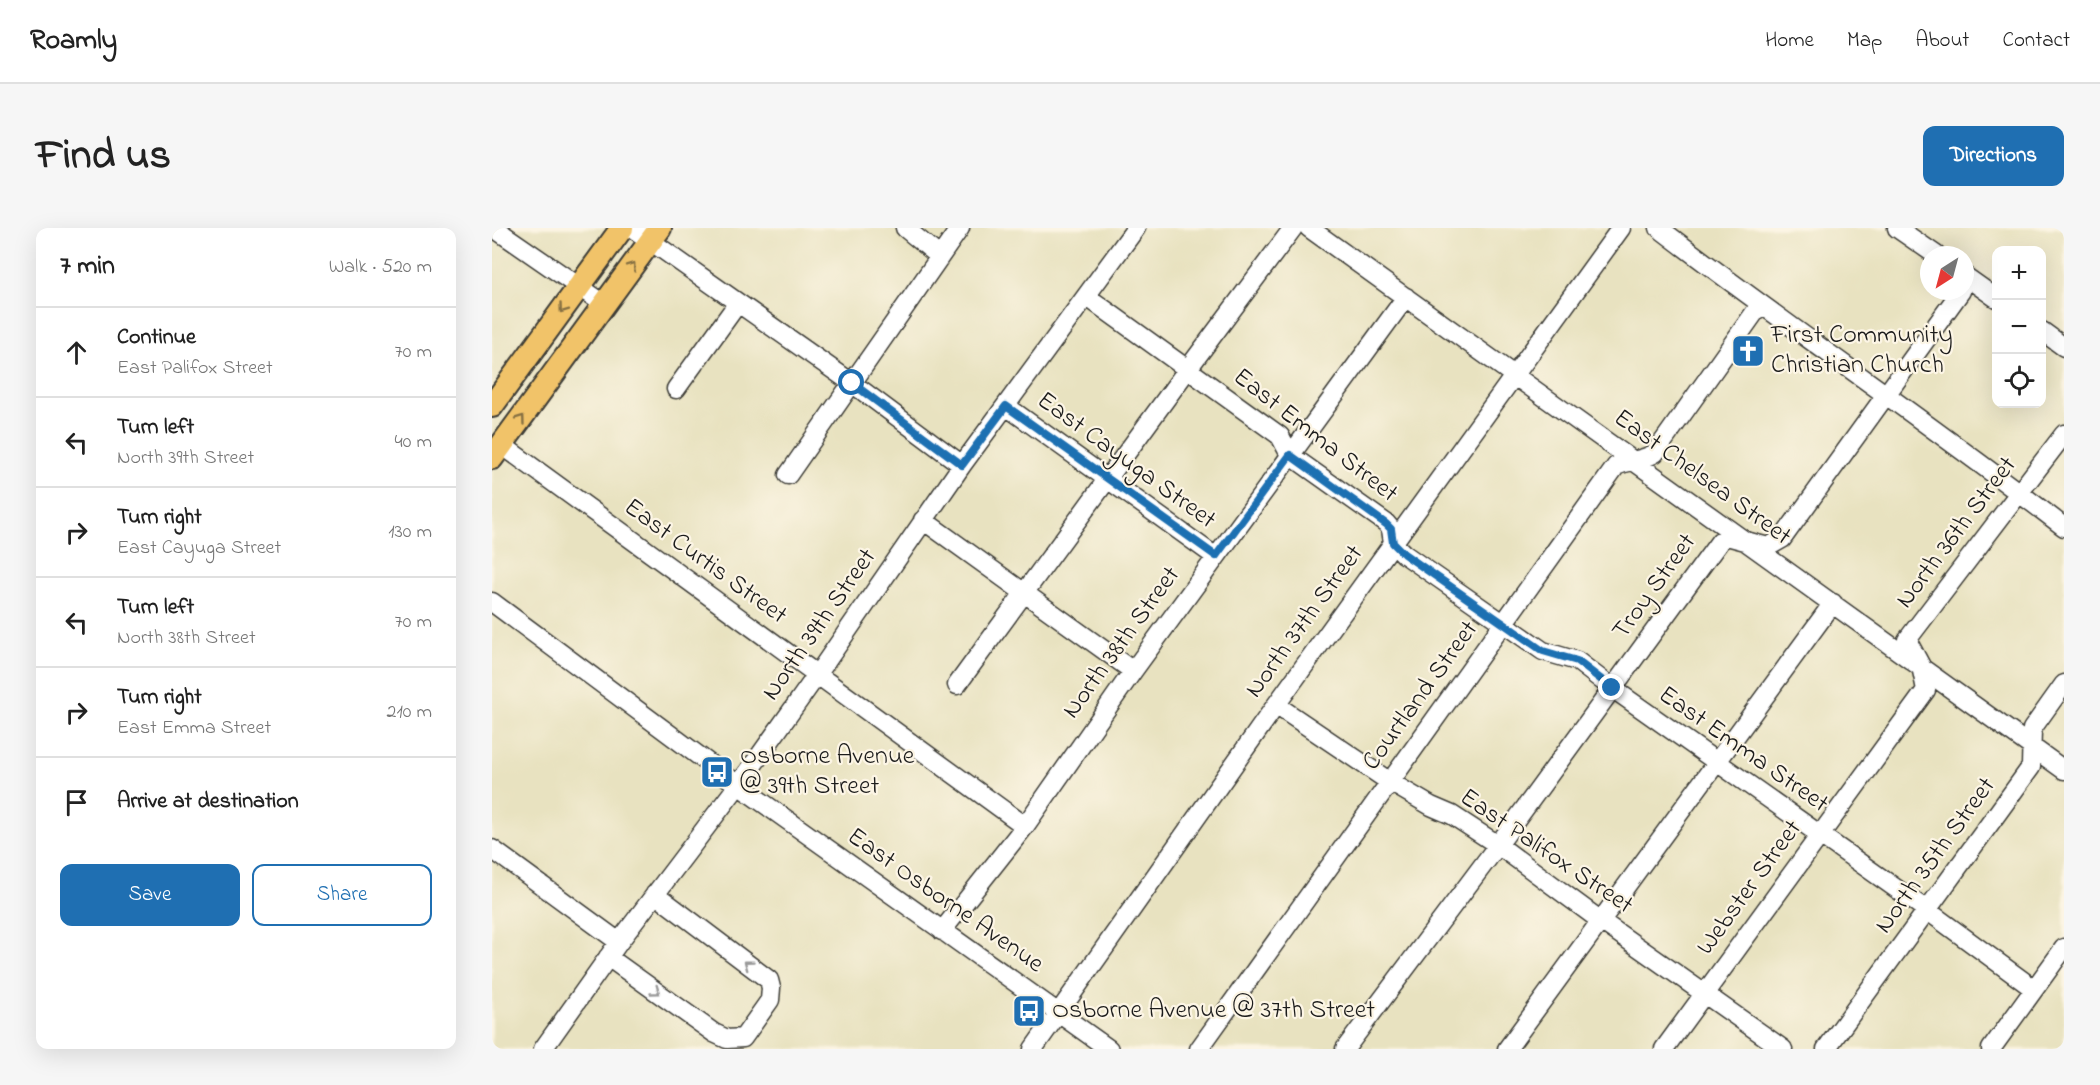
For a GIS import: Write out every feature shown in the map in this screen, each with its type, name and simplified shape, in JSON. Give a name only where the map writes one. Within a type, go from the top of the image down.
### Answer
[{"type":"main road","points":[[492,406],[622,228]]},
{"type":"main road","points":[[497,452],[604,304],[647,232]]},
{"type":"street","points":[[494,228],[604,304]]},
{"type":"street","points":[[905,228],[939,256]]},
{"type":"street","points":[[788,475],[960,228]]},
{"type":"street","name":"North 39th Street","points":[[543,1049],[655,894],[738,785],[962,465],[1136,228]]},
{"type":"street","points":[[957,685],[1293,228]]},
{"type":"street","name":"East Chelsea Street","points":[[1309,228],[2064,770]]},
{"type":"street","name":"North 37th Street","points":[[1033,1049],[1276,705],[1621,228]]},
{"type":"street","points":[[1659,228],[1760,305],[2064,527]]},
{"type":"street","points":[[1897,228],[1922,246]]},
{"type":"street","points":[[647,232],[738,303],[852,383],[962,465]]},
{"type":"street","points":[[1974,287],[1992,296]]},
{"type":"street","name":"East Emma Street","points":[[1086,296],[1280,436],[1290,455],[1386,524],[1391,529],[1393,543],[1404,554],[1543,651],[1577,661],[1717,763],[1928,910],[2034,989]]},
{"type":"street","name":"North 38th Street","points":[[942,931],[1024,826],[1216,556],[1406,297]]},
{"type":"street","name":"Troy Street","points":[[1345,1049],[1498,845],[1720,541],[1727,536],[1768,547],[1782,539],[1953,300]]},
{"type":"street","points":[[676,389],[738,303]]},
{"type":"street","name":"Courtland Street","points":[[1199,1049],[1616,466],[1647,458],[1655,453],[1760,305]]},
{"type":"street","points":[[2046,334],[2064,347]]},
{"type":"street","name":"East Cayuga Street","points":[[1006,406],[1216,556]]},
{"type":"street","name":"North 36th Street","points":[[1921,666],[1907,640],[2064,434]]},
{"type":"street","name":"East Curtis Street","points":[[497,452],[817,675],[1024,826]]},
{"type":"street","points":[[923,520],[1133,671]]},
{"type":"street","name":"East Osborne Avenue","points":[[492,602],[738,785],[1109,1049]]},
{"type":"street","points":[[1507,1049],[1833,603]]},
{"type":"street","name":"Webster Street","points":[[1664,1049],[1926,690],[1921,666]]},
{"type":"street","name":"North 35th Street","points":[[1826,1049],[2031,767],[2032,729],[2064,684]]},
{"type":"street","name":"East Palifox Street","points":[[1276,705],[1390,782],[1431,806],[1452,815],[1498,845],[1601,921],[1783,1049]]},
{"type":"street","points":[[492,849],[714,1033],[728,1039],[743,1038],[770,1000],[771,988],[768,980],[655,894]]},
{"type":"street","points":[[1991,1049],[2064,948]]},
{"type":"place","name":"First Community Christian Church","points":[[1748,351]]},
{"type":"place","name":"Osborne Avenue @ 39th Street","points":[[717,772]]},
{"type":"place","name":"Osborne Avenue @ 37th Street","points":[[1029,1011]]},
{"type":"route","points":[[852,383],[962,465],[1006,406],[1216,556],[1290,455],[1386,524],[1391,529],[1393,543],[1404,554],[1543,651],[1577,661],[1612,688]]}]
